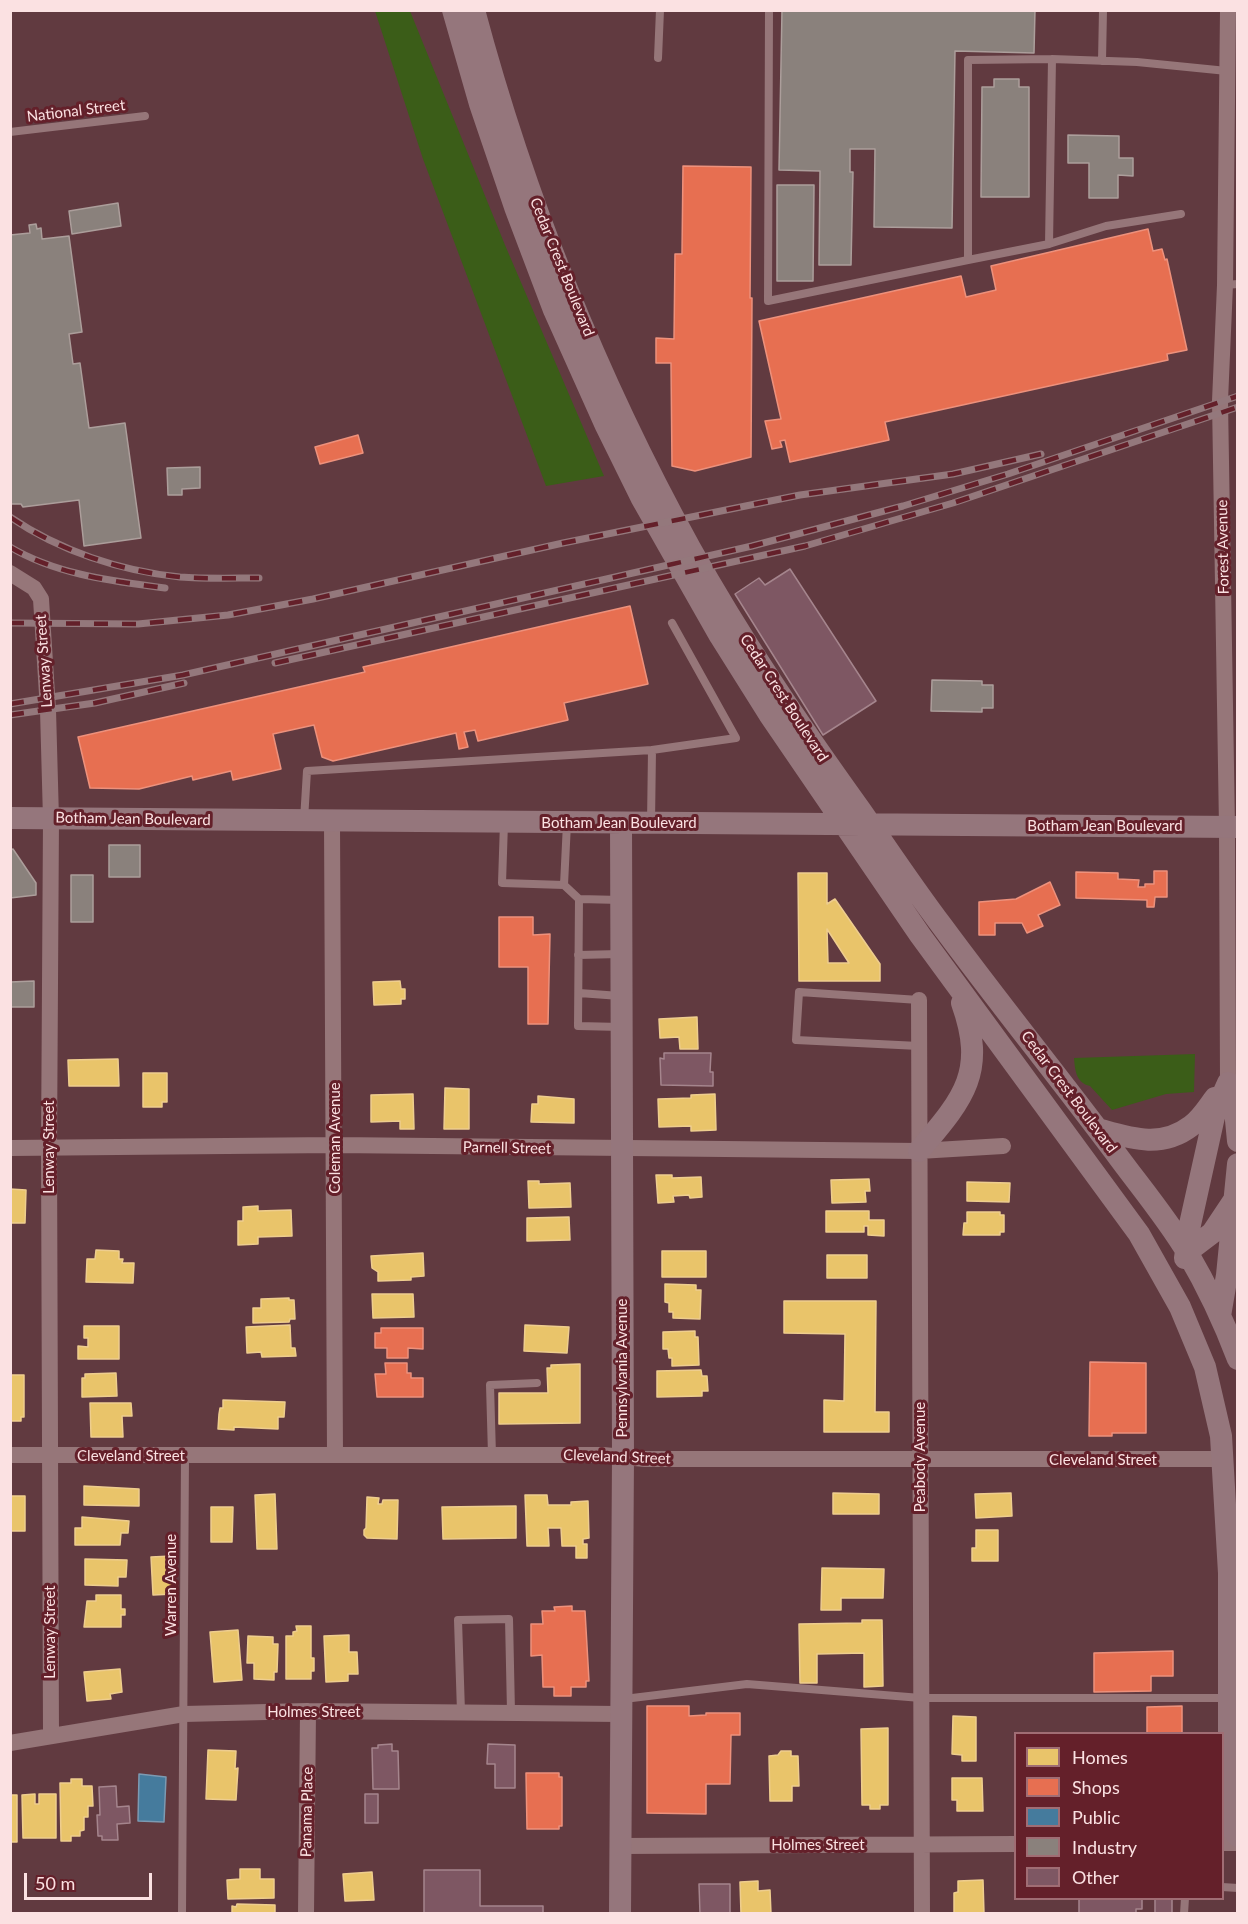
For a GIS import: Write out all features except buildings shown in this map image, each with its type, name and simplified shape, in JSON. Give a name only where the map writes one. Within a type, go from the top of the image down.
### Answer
[{"type":"main road","name":"Cedar Crest Boulevard","points":[[453,10],[480,104],[511,197],[554,310],[641,497],[720,636],[769,714],[920,935],[1139,1234],[1180,1308],[1204,1367],[1221,1436],[1233,1573],[1233,1698],[1229,1825],[1238,1836]]},
{"type":"main road","name":"Cedar Crest Boulevard","points":[[474,10],[543,225],[572,299],[619,407],[691,550],[769,678],[941,925],[1098,1130],[1187,1252],[1236,1351]]},
{"type":"main road","name":"Botham Jean Boulevard","points":[[10,818],[1232,827]]},
{"type":"main road","name":"Pennsylvania Avenue","points":[[620,1914],[623,1457],[621,823]]},
{"type":"main road","points":[[919,1151],[955,1109],[966,1086],[972,1063],[973,1044],[969,1023],[955,984]]},
{"type":"main road","points":[[1098,1130],[1137,1140],[1156,1141],[1176,1135],[1193,1125],[1233,1082]]},
{"type":"main road","points":[[1233,1082],[1238,1141]]},
{"type":"main road","points":[[1172,1291],[1187,1252],[1189,1229],[1215,1112],[1233,1082]]},
{"type":"main road","points":[[1220,1316],[1227,1275],[1238,1164]]},
{"type":"main road","points":[[1187,1252],[1212,1233],[1235,1198]]},
{"type":"main road","points":[[1139,1234],[1159,1244],[1187,1252]]},
{"type":"street","name":"Forest Avenue","points":[[1227,10],[1232,29],[1227,71],[1231,284],[1221,413],[1231,722],[1233,1082]]},
{"type":"street","name":"Lenway Street","points":[[10,573],[34,588],[41,599],[48,710],[51,819],[49,1148],[51,1735]]},
{"type":"street","name":"Coleman Avenue","points":[[332,822],[335,1455]]},
{"type":"street","name":"Peabody Avenue","points":[[919,1000],[922,1914]]},
{"type":"street","name":"Parnell Street","points":[[10,1148],[335,1145],[919,1151],[1003,1146]]},
{"type":"street","name":"Cleveland Street","points":[[10,1455],[603,1455],[920,1460],[1223,1459]]},
{"type":"street","name":"Holmes Street","points":[[10,1743],[184,1714],[308,1711],[511,1712],[620,1706]]},
{"type":"street","name":"Panama Place","points":[[306,1914],[308,1711]]},
{"type":"street","name":"Holmes Street","points":[[620,1846],[1014,1844]]},
{"type":"lane","points":[[658,58],[660,10]]},
{"type":"lane","points":[[769,10],[768,301],[1049,244],[1106,225],[1181,214]]},
{"type":"lane","points":[[1102,61],[1103,10]]},
{"type":"lane","points":[[1049,244],[1052,59]]},
{"type":"lane","points":[[968,260],[968,60],[1102,61],[1227,71]]},
{"type":"lane","name":"National Street","points":[[10,132],[145,116]]},
{"type":"lane","points":[[304,821],[307,771],[651,750],[736,738],[672,623]]},
{"type":"lane","points":[[651,750],[651,823]]},
{"type":"lane","points":[[504,823],[502,883],[564,885],[579,899],[621,900]]},
{"type":"lane","points":[[564,885],[567,823]]},
{"type":"lane","points":[[579,899],[578,1026],[621,1027]]},
{"type":"lane","points":[[578,955],[621,954]]},
{"type":"lane","points":[[919,1000],[798,992],[796,1040],[919,1046]]},
{"type":"lane","points":[[579,993],[621,996]]},
{"type":"lane","points":[[492,1455],[490,1385],[537,1383]]},
{"type":"lane","name":"Warren Avenue","points":[[182,1914],[185,1456]]},
{"type":"lane","points":[[461,1712],[458,1620],[509,1619],[511,1712]]},
{"type":"lane","points":[[620,1706],[747,1684],[921,1698],[1233,1698]]},
{"type":"green space","points":[[375,11],[410,11],[505,245],[604,476],[546,486],[423,159]]},
{"type":"green space","points":[[1195,1054],[1194,1092],[1166,1094],[1112,1110],[1090,1086],[1079,1079],[1074,1058]]},
{"type":"railway","points":[[10,704],[183,675],[752,546],[903,506],[1008,474],[1238,396]]},
{"type":"railway","points":[[275,663],[805,546],[953,503],[1238,407]]},
{"type":"railway","points":[[10,623],[138,624],[228,615],[800,495],[953,474],[1041,454]]},
{"type":"railway","points":[[10,517],[49,540],[91,558],[135,570],[180,577],[259,578]]},
{"type":"railway","points":[[10,547],[28,557],[66,570],[105,579],[165,588]]},
{"type":"railway","points":[[10,715],[95,703],[184,683]]}]
